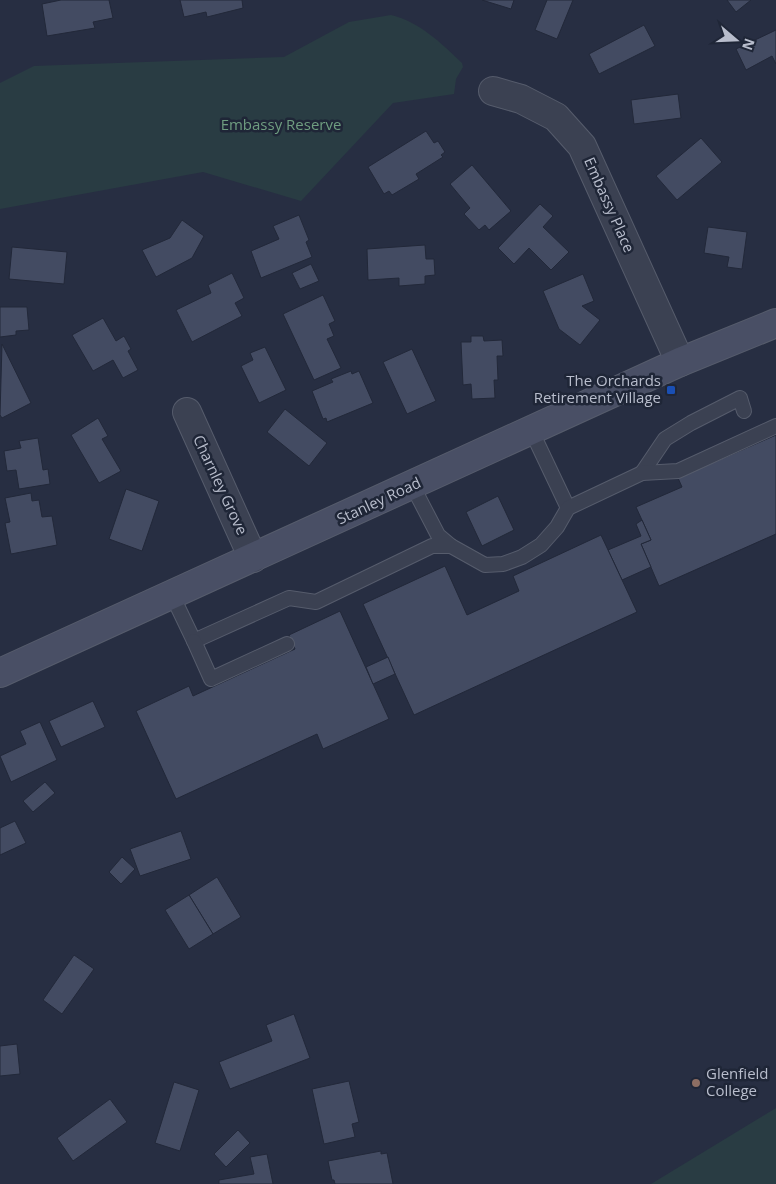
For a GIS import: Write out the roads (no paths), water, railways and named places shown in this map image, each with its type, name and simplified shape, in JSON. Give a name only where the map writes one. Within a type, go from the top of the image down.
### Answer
[{"type":"street","name":"Embassy Place","points":[[493,91],[521,99],[556,117],[582,146],[680,362]]},
{"type":"street","name":"Stanley Road","points":[[0,673],[680,362],[736,338],[770,330]]},
{"type":"street","name":"Charnley Grove","points":[[187,412],[253,558]]},
{"type":"lane","points":[[642,474],[665,440],[691,423],[740,398],[744,412]]},
{"type":"lane","points":[[412,485],[438,535],[451,546],[485,565],[503,564],[522,557],[540,545],[557,527],[568,508],[642,474],[678,471],[776,426]]},
{"type":"lane","points":[[531,430],[568,508]]},
{"type":"lane","points":[[194,641],[289,598],[316,602],[432,546],[451,546]]},
{"type":"lane","points":[[172,595],[211,679],[287,644]]},
{"type":"place","name":"The Orchards Retirement Village","points":[[671,390]]},
{"type":"place","name":"Glenfield College","points":[[696,1083]]},
{"type":"park label","name":"Embassy Reserve","points":[[281,125]]}]
